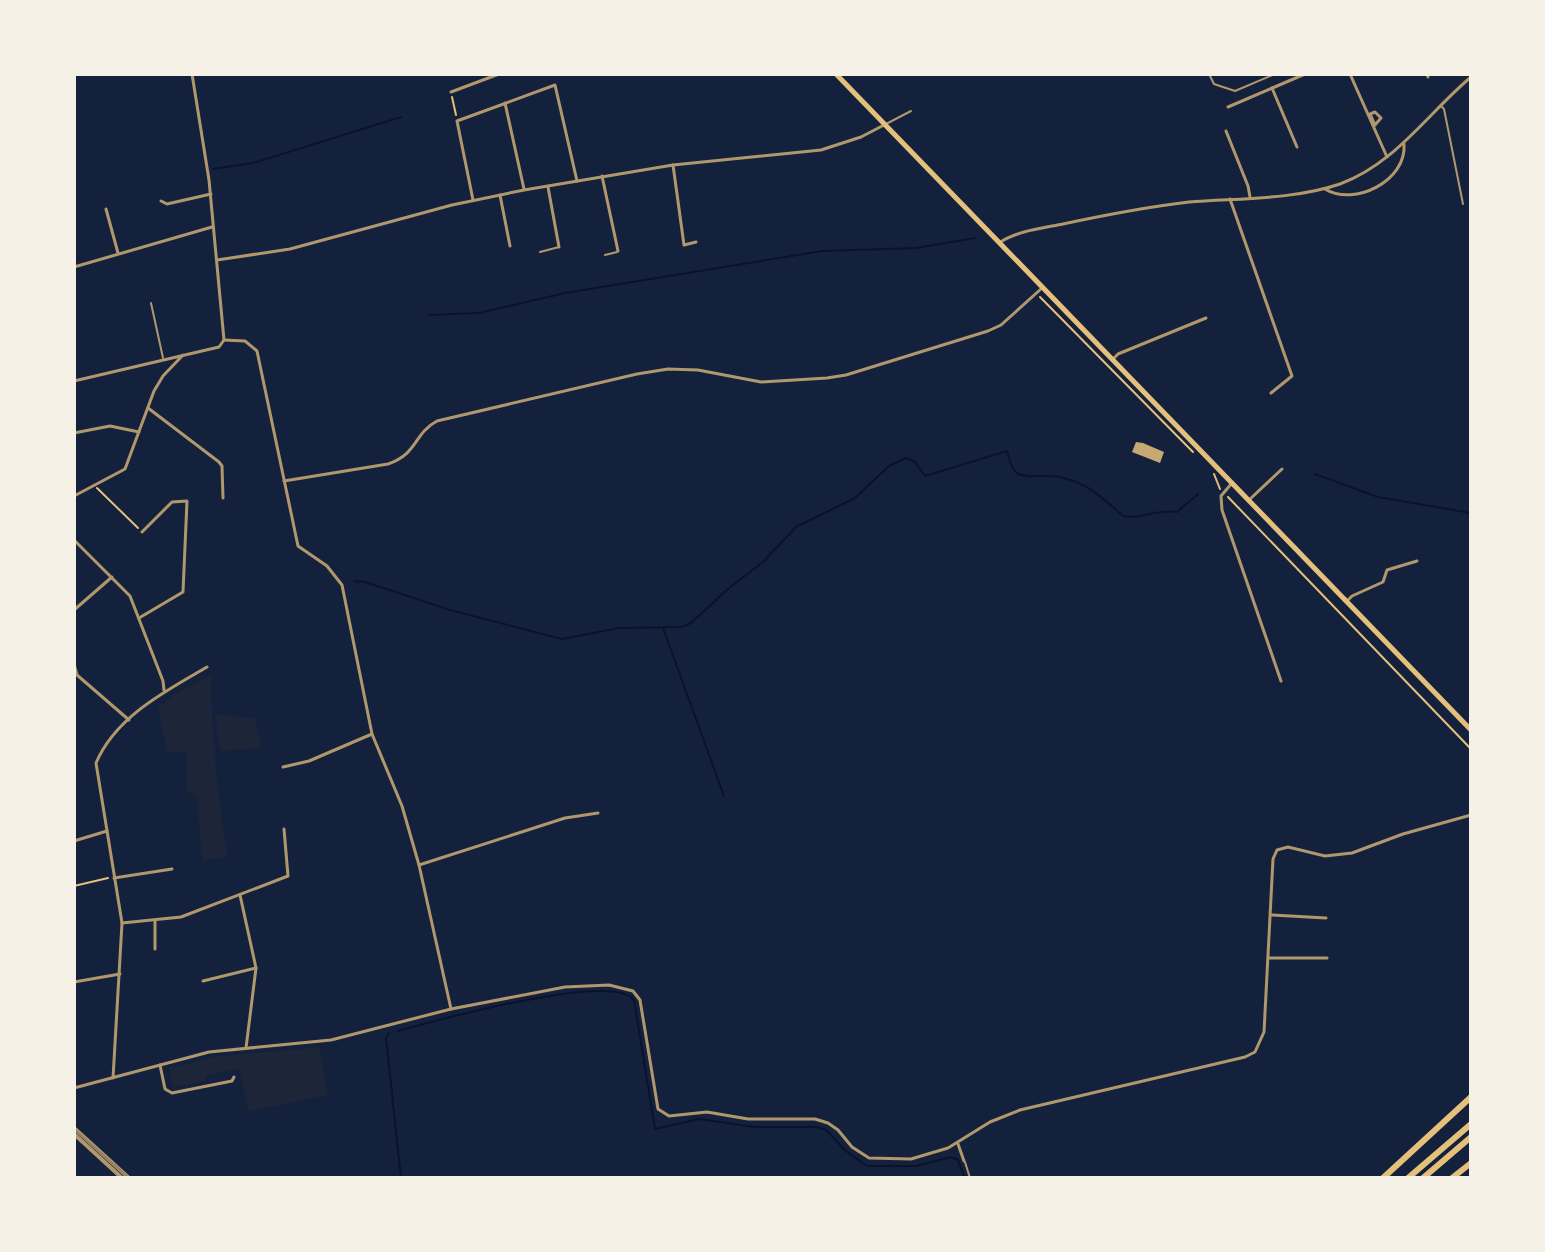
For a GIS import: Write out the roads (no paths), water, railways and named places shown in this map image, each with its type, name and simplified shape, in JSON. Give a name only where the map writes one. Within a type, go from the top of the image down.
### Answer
[{"type":"highway","points":[[1383,1178],[1471,1097]]},
{"type":"highway","points":[[1408,1178],[1471,1124]]},
{"type":"highway","points":[[1423,1178],[1471,1137]]},
{"type":"highway","points":[[1452,1178],[1471,1163]]},
{"type":"main road","points":[[836,74],[1471,730]]},
{"type":"street","points":[[74,381],[219,347],[224,340],[211,194],[192,74]]},
{"type":"street","points":[[451,92],[499,74]]},
{"type":"street","points":[[1228,107],[1305,74]]},
{"type":"street","points":[[1350,74],[1387,157]]},
{"type":"street","points":[[999,243],[1026,233],[1109,214],[1325,189],[1356,177],[1387,157],[1471,77]]},
{"type":"street","points":[[473,200],[457,121],[555,85],[577,181]]},
{"type":"street","points":[[1272,88],[1297,147]]},
{"type":"street","points":[[505,103],[524,190]]},
{"type":"street","points":[[217,260],[290,249],[473,200],[524,190],[673,165],[821,150],[861,137],[885,124]]},
{"type":"street","points":[[1226,131],[1250,197]]},
{"type":"street","points":[[1325,189],[1346,194],[1376,189],[1386,181],[1401,159],[1405,148],[1403,143]]},
{"type":"street","points":[[673,165],[684,245],[696,242]]},
{"type":"street","points":[[602,176],[618,251]]},
{"type":"street","points":[[548,187],[559,247]]},
{"type":"street","points":[[161,201],[167,204],[211,194]]},
{"type":"street","points":[[500,195],[510,246]]},
{"type":"street","points":[[1230,199],[1292,376],[1271,393]]},
{"type":"street","points":[[106,209],[118,253]]},
{"type":"street","points":[[74,267],[213,227]]},
{"type":"street","points":[[284,481],[388,464],[404,458],[428,426],[437,421],[637,374],[668,369],[698,370],[761,382],[846,375],[988,331],[1001,325],[1042,288]]},
{"type":"street","points":[[1113,359],[1118,354],[1206,318]]},
{"type":"street","points":[[224,340],[245,341],[257,351],[298,546],[327,566],[342,585],[372,734],[402,806],[419,865],[451,1009]]},
{"type":"street","points":[[74,496],[123,471],[163,376],[183,355]]},
{"type":"street","points":[[148,408],[219,462],[222,466],[223,498]]},
{"type":"street","points":[[74,433],[110,426],[139,432]]},
{"type":"street","points":[[1249,500],[1282,469]]},
{"type":"street","points":[[1232,483],[1223,492],[1220,501],[1222,510],[1281,681]]},
{"type":"street","points":[[139,618],[183,592],[187,501],[172,502],[142,532]]},
{"type":"street","points":[[74,540],[130,596],[164,690]]},
{"type":"street","points":[[1347,601],[1383,582],[1387,570],[1417,561]]},
{"type":"street","points":[[74,610],[112,577]]},
{"type":"street","points":[[74,664],[77,675],[129,720]]},
{"type":"street","points":[[113,1078],[122,923],[96,763],[100,754],[140,707],[207,667]]},
{"type":"street","points":[[283,767],[309,761],[372,734]]},
{"type":"street","points":[[419,865],[565,818],[598,813]]},
{"type":"street","points":[[74,1088],[209,1052],[289,1046],[354,1036],[451,1009],[600,984],[625,987],[633,991],[641,1004],[658,1109],[662,1113],[669,1116],[707,1112],[748,1119],[815,1119],[828,1123],[856,1150],[875,1159],[920,1158],[958,1144],[990,1122],[1020,1110],[1245,1057],[1255,1052],[1264,1032],[1273,859],[1277,850],[1288,847],[1325,856],[1352,853],[1403,834],[1471,815]]},
{"type":"street","points":[[122,923],[181,917],[288,876],[284,829]]},
{"type":"street","points":[[74,841],[107,831]]},
{"type":"street","points":[[114,878],[172,869]]},
{"type":"street","points":[[240,895],[256,968],[246,1048]]},
{"type":"street","points":[[1272,915],[1326,918]]},
{"type":"street","points":[[155,921],[155,949]]},
{"type":"street","points":[[1269,958],[1327,958]]},
{"type":"street","points":[[203,981],[256,968]]},
{"type":"street","points":[[74,982],[120,974]]},
{"type":"street","points":[[160,1065],[165,1089],[172,1093],[232,1081],[234,1077]]},
{"type":"street","points":[[74,1131],[122,1178]]},
{"type":"street","points":[[74,1131],[129,1178]]},
{"type":"street","points":[[958,1144],[964,1161]]},
{"type":"lane","points":[[1209,74],[1214,84],[1235,91],[1275,74]]},
{"type":"lane","points":[[1441,105],[1463,204]]},
{"type":"lane","points":[[885,124],[911,111]]},
{"type":"lane","points":[[540,252],[559,247]]},
{"type":"lane","points":[[605,255],[618,251]]},
{"type":"lane","points":[[151,303],[163,359]]},
{"type":"lane","points":[[964,1161],[970,1178]]},
{"type":"waterway","points":[[213,169],[253,163],[401,117]]},
{"type":"waterway","points":[[429,315],[479,313],[565,293],[822,251],[916,248],[975,238]]},
{"type":"waterway","points":[[354,581],[562,639],[619,628],[681,627],[691,623],[763,562],[796,527],[855,498],[889,466],[906,458],[915,462],[925,476],[1007,451],[1013,469],[1020,475],[1055,476],[1079,483],[1123,516],[1129,517],[1177,512],[1198,494]]},
{"type":"waterway","points":[[1315,474],[1378,497],[1471,513]]},
{"type":"waterway","points":[[663,628],[724,796]]},
{"type":"waterway","points":[[398,1031],[560,994],[593,991],[619,993],[634,1000],[655,1129],[699,1119],[755,1127],[816,1127],[826,1130],[846,1151],[867,1166],[916,1166],[951,1157],[958,1160],[965,1178]]},
{"type":"waterway","points":[[389,1033],[386,1038],[401,1178]]},
{"type":"tram line","points":[[74,1129],[129,1178]]}]
